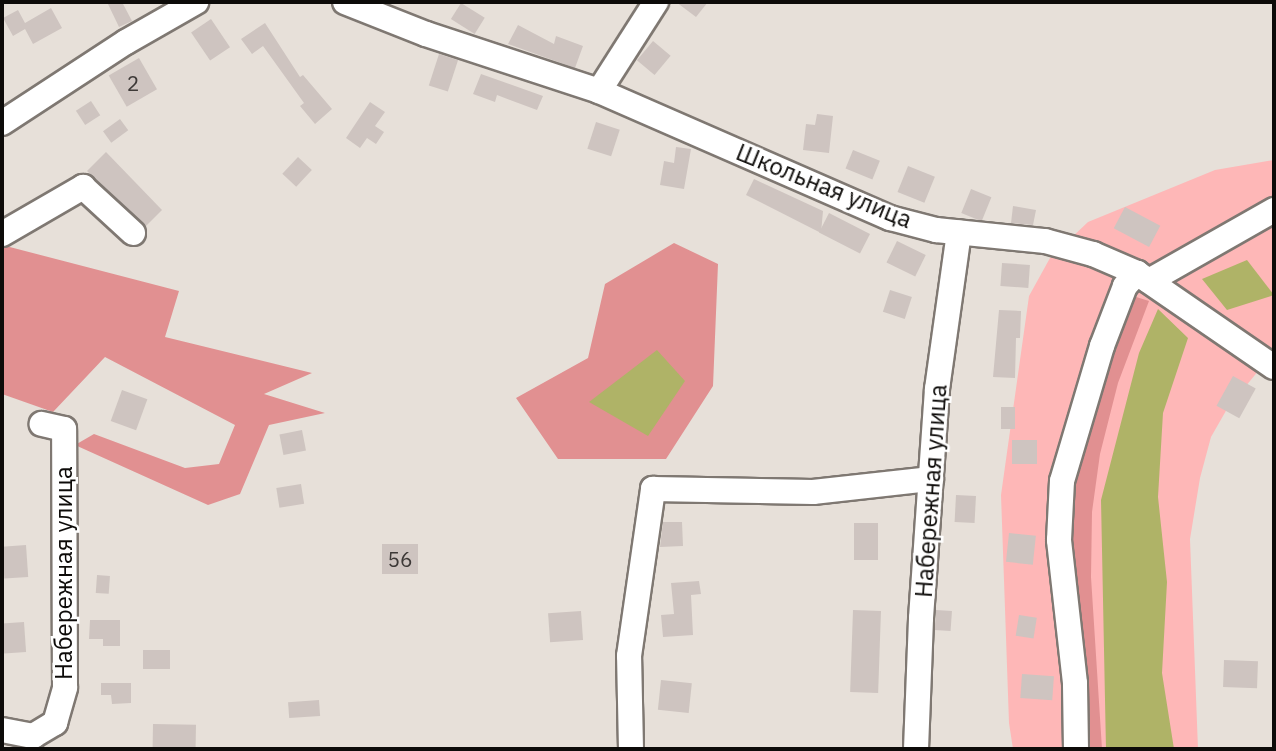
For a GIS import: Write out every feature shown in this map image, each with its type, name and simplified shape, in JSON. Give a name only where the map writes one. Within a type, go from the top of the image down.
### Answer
[{"type":"street","points":[[2,123],[126,42],[196,2]]},
{"type":"street","name":"Школьная улица","points":[[345,2],[426,34],[599,91],[890,218],[959,233],[1045,241],[1093,254],[1143,277]]},
{"type":"street","points":[[599,91],[656,2]]},
{"type":"street","points":[[2,234],[83,187],[133,233]]},
{"type":"street","points":[[1076,749],[1075,683],[1059,540],[1062,481],[1102,346],[1125,286],[1274,210]]},
{"type":"street","name":"Набережная улица","points":[[916,749],[937,389],[959,233]]},
{"type":"street","points":[[1143,277],[1274,367]]},
{"type":"street","name":"Набережная улица","points":[[2,730],[33,736],[55,723],[65,687],[64,429],[43,424]]},
{"type":"street","points":[[631,749],[629,656],[653,489],[813,492],[931,479]]},
{"type":"shaded area","points":[[1274,160],[1274,359],[1259,370],[1227,409],[1211,437],[1200,478],[1190,539],[1198,749],[1013,749],[1009,723],[1001,495],[1029,296],[1050,258],[1088,222],[1215,170]]},
{"type":"shaded area","points":[[674,243],[718,264],[713,386],[666,459],[558,459],[516,398],[588,358],[605,284]]},
{"type":"shaded area","points":[[2,245],[179,291],[165,337],[312,373],[264,394],[325,413],[269,425],[240,494],[208,505],[75,445],[94,434],[185,468],[219,464],[235,425],[105,357],[53,412],[2,394]]},
{"type":"shaded area","points":[[1247,260],[1274,295],[1227,310],[1202,279]]},
{"type":"shaded area","points":[[1133,296],[1149,301],[1118,383],[1100,454],[1092,512],[1091,577],[1102,749],[1084,749],[1068,507],[1087,408]]},
{"type":"shaded area","points":[[1158,309],[1188,338],[1163,413],[1158,497],[1167,582],[1162,673],[1174,749],[1106,749],[1101,500],[1139,353]]},
{"type":"shaded area","points":[[657,350],[685,381],[648,436],[589,402]]},
{"type":"building","points":[[107,2],[122,2],[132,21],[119,27]]},
{"type":"building","points":[[676,2],[708,2],[696,17]]},
{"type":"building","points":[[461,3],[485,18],[475,34],[451,19]]},
{"type":"building","points":[[51,8],[62,28],[33,44],[25,29],[13,36],[3,18],[18,10],[25,23]]},
{"type":"building","points":[[211,19],[230,47],[210,61],[191,32]]},
{"type":"building","points":[[265,23],[300,77],[303,75],[332,109],[315,124],[300,106],[304,103],[263,46],[252,54],[241,39]]},
{"type":"building","points":[[518,25],[554,44],[556,36],[583,46],[575,68],[508,44]]},
{"type":"building","points":[[653,41],[671,56],[655,75],[637,60]]},
{"type":"building","points":[[439,54],[458,60],[448,92],[429,85]]},
{"type":"building","points":[[139,58],[157,89],[127,107],[109,76]]},
{"type":"building","points":[[481,74],[543,96],[537,110],[497,95],[495,102],[473,94]]},
{"type":"building","points":[[91,101],[100,115],[85,125],[76,111]]},
{"type":"building","points":[[370,102],[385,112],[375,126],[384,132],[376,144],[367,138],[360,148],[346,138]]},
{"type":"building","points":[[817,114],[833,116],[829,153],[803,150],[806,124],[815,125]]},
{"type":"building","points":[[120,119],[128,130],[111,143],[103,131]]},
{"type":"building","points":[[596,122],[620,130],[611,156],[587,149]]},
{"type":"building","points":[[676,147],[691,149],[684,189],[660,185],[664,161],[674,163]]},
{"type":"building","points":[[853,150],[880,161],[872,179],[846,169]]},
{"type":"building","points":[[106,152],[162,210],[146,226],[87,171]]},
{"type":"building","points":[[298,157],[312,170],[296,187],[282,174]]},
{"type":"building","points":[[908,166],[935,177],[924,203],[898,192]]},
{"type":"building","points":[[754,179],[823,211],[821,233],[746,195]]},
{"type":"building","points":[[971,189],[991,197],[982,221],[961,213]]},
{"type":"building","points":[[1013,206],[1036,210],[1033,225],[1011,223]]},
{"type":"building","points":[[1125,207],[1160,226],[1149,247],[1114,228]]},
{"type":"building","points":[[829,213],[870,234],[860,253],[819,233]]},
{"type":"building","points":[[897,241],[926,255],[915,277],[886,263]]},
{"type":"building","points":[[1002,263],[1030,265],[1028,288],[1000,286]]},
{"type":"building","points":[[890,290],[912,297],[905,319],[883,312]]},
{"type":"building","points":[[999,310],[1021,311],[1020,338],[1016,338],[1015,378],[993,377]]},
{"type":"building","points":[[1233,376],[1256,389],[1239,418],[1217,406]]},
{"type":"building","points":[[122,390],[147,399],[136,430],[111,421]]},
{"type":"building","points":[[1001,407],[1015,407],[1015,429],[1001,429]]},
{"type":"building","points":[[302,430],[306,451],[283,455],[279,434]]},
{"type":"building","points":[[1012,440],[1037,440],[1037,464],[1012,464]]},
{"type":"building","points":[[301,484],[304,504],[279,508],[276,488]]},
{"type":"building","points":[[956,495],[976,496],[975,523],[955,522]]},
{"type":"building","points":[[663,522],[682,522],[683,546],[660,547]]},
{"type":"building","points":[[854,523],[878,523],[878,560],[854,560]]},
{"type":"building","points":[[1009,533],[1036,536],[1033,565],[1006,562]]},
{"type":"building","points":[[382,544],[418,544],[418,574],[382,574]]},
{"type":"building","points":[[26,545],[28,577],[4,579],[2,547]]},
{"type":"building","points":[[97,575],[110,576],[109,594],[96,593]]},
{"type":"building","points":[[699,581],[701,594],[691,595],[693,635],[663,637],[661,615],[674,614],[671,583]]},
{"type":"building","points":[[853,610],[881,611],[878,693],[850,692]]},
{"type":"building","points":[[936,610],[952,611],[951,631],[935,630]]},
{"type":"building","points":[[581,611],[583,640],[550,642],[548,613]]},
{"type":"building","points":[[1019,615],[1037,618],[1033,639],[1016,636]]},
{"type":"building","points":[[90,620],[120,620],[120,646],[103,646],[103,639],[89,639]]},
{"type":"building","points":[[24,622],[26,652],[4,653],[2,624]]},
{"type":"building","points":[[143,650],[170,650],[170,669],[143,669]]},
{"type":"building","points":[[1224,660],[1258,661],[1257,688],[1223,687]]},
{"type":"building","points":[[1022,674],[1054,676],[1052,700],[1020,698]]},
{"type":"building","points":[[661,680],[692,683],[689,713],[658,710]]},
{"type":"building","points":[[101,683],[131,683],[131,703],[112,704],[111,695],[101,695]]},
{"type":"building","points":[[319,700],[320,716],[289,718],[288,702]]},
{"type":"building","points":[[153,724],[196,725],[196,749],[153,748]]}]
